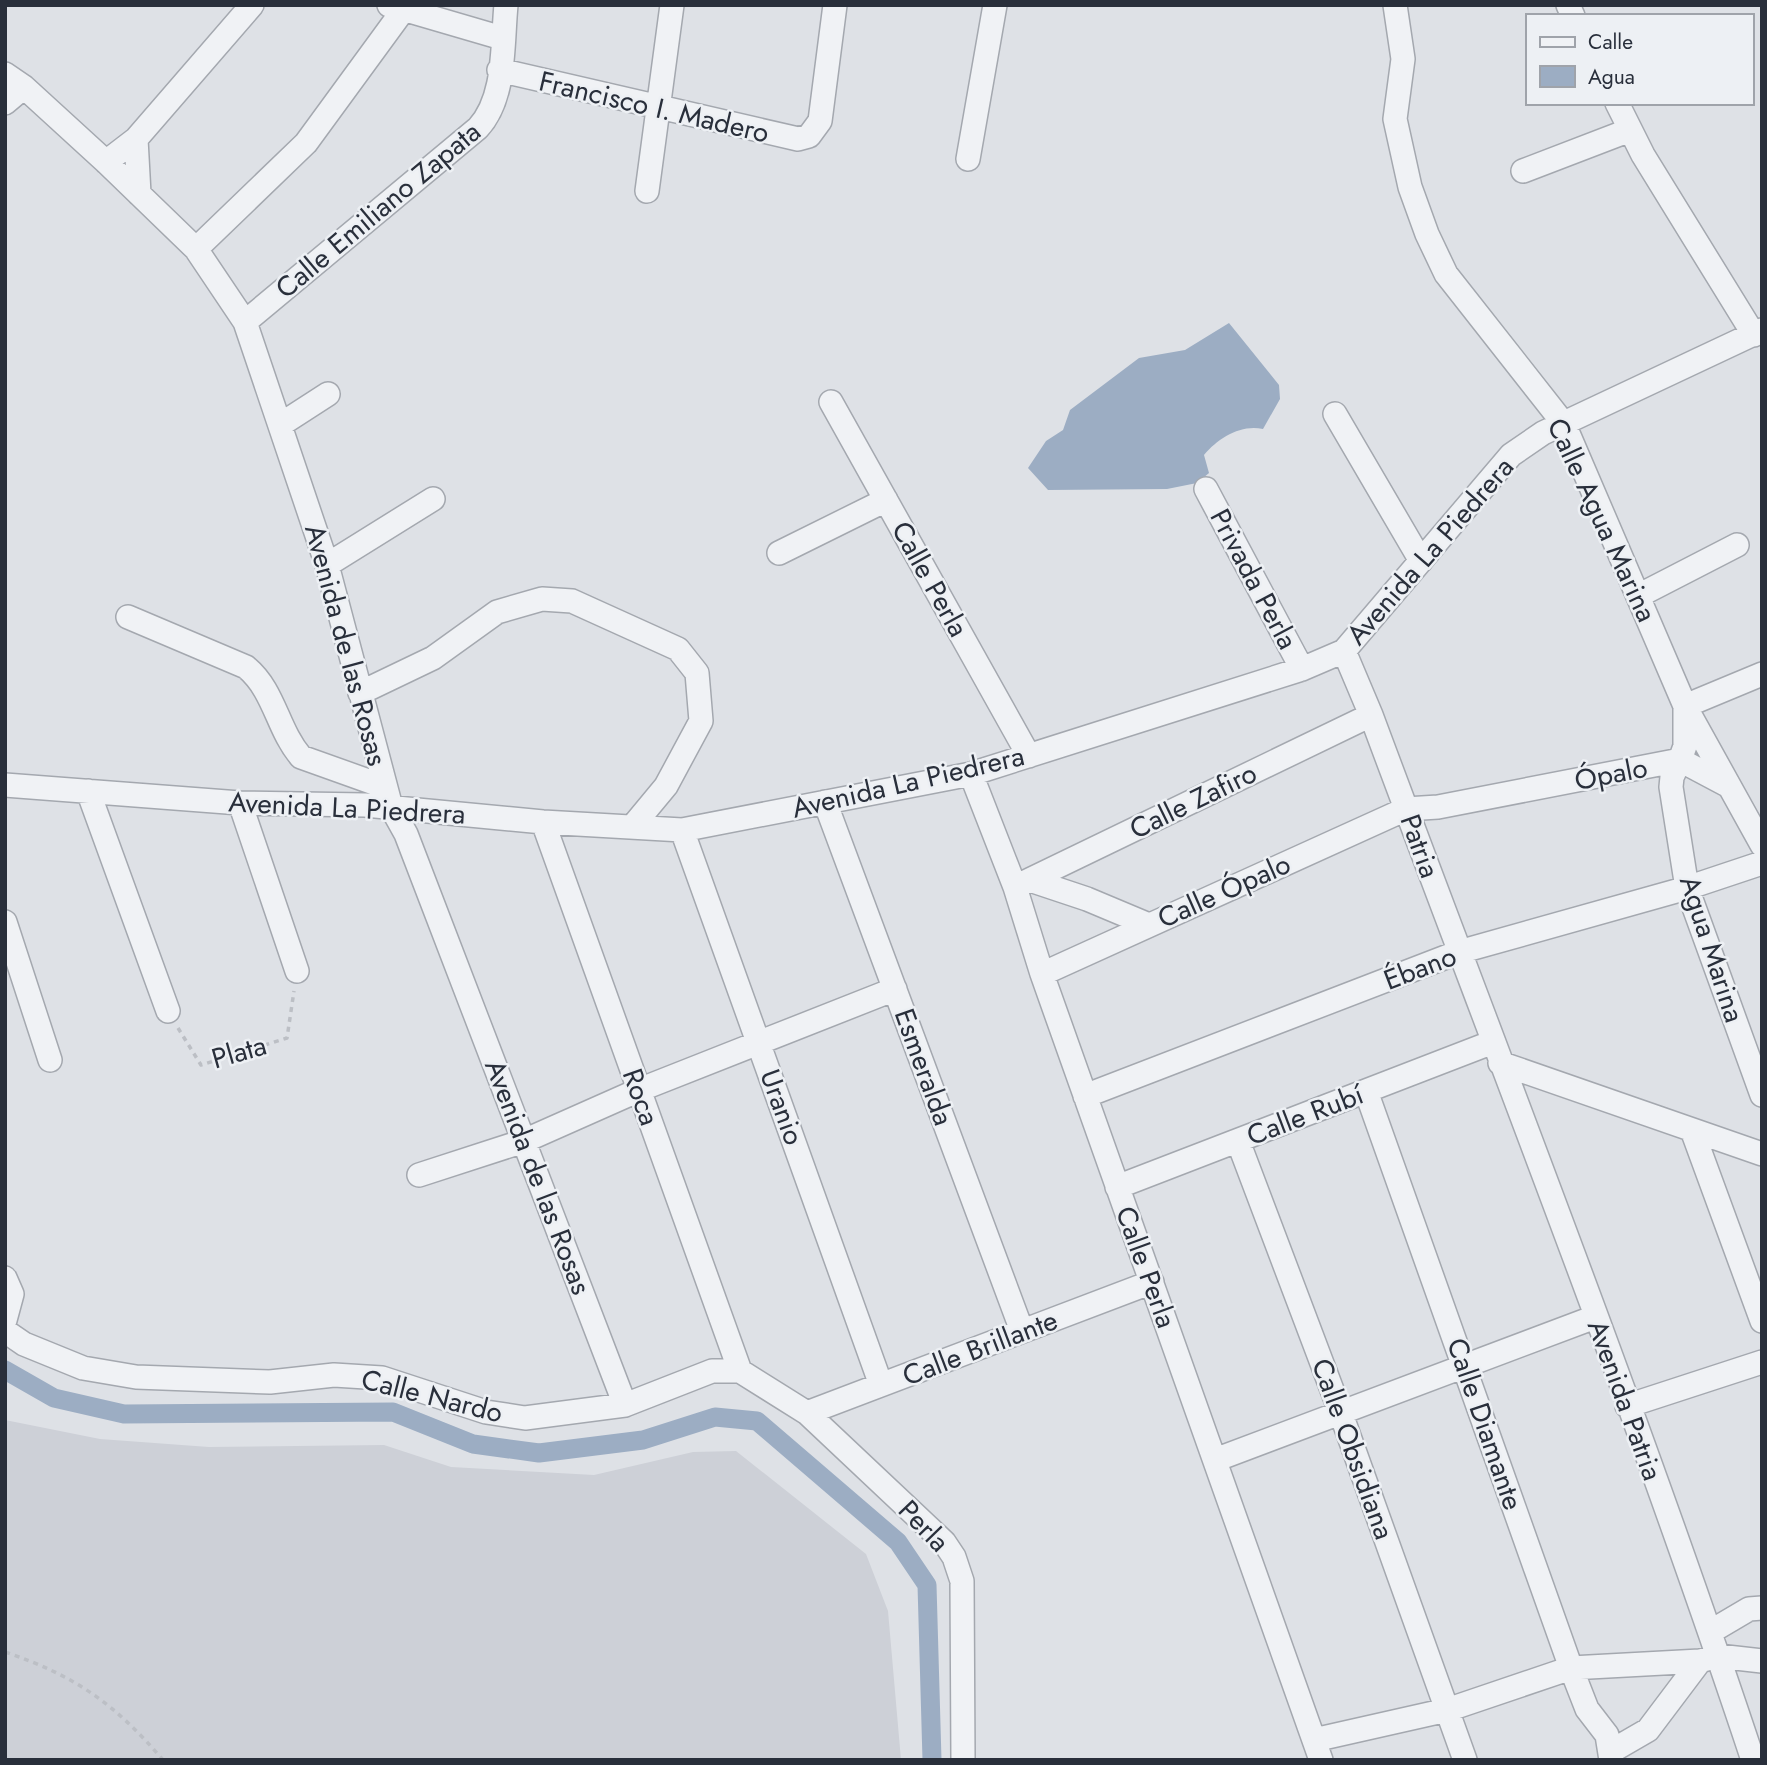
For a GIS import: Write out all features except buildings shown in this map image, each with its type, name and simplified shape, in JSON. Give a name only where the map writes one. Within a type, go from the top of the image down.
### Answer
[{"type":"street","points":[[106,162],[136,139],[252,5]]},
{"type":"street","name":"Calle Emiliano Zapata","points":[[245,322],[478,128],[491,114],[506,5]]},
{"type":"street","points":[[647,191],[672,5]]},
{"type":"street","name":"Francisco I. Madero","points":[[499,70],[787,139],[809,136],[820,121],[835,5]]},
{"type":"street","points":[[968,159],[995,5]]},
{"type":"street","name":"Calle Agua Marina","points":[[1395,5],[1402,59],[1395,119],[1410,187],[1427,234],[1446,274],[1564,424],[1685,706],[1762,845]]},
{"type":"street","points":[[196,249],[306,143],[396,7],[502,38]]},
{"type":"street","points":[[5,103],[15,81]]},
{"type":"street","name":"Avenida de las Rosas","points":[[15,81],[106,162],[196,249],[245,322],[327,565],[388,797],[406,834],[625,1405]]},
{"type":"street","points":[[1618,105],[1630,130],[1758,333]]},
{"type":"street","points":[[1523,171],[1630,130]]},
{"type":"street","points":[[136,139],[139,194]]},
{"type":"street","name":"Avenida La Piedrera","points":[[5,785],[240,803],[388,797],[543,822],[682,830],[971,774],[1302,668],[1345,651],[1511,455],[1543,433],[1758,333]]},
{"type":"street","points":[[280,425],[328,394]]},
{"type":"street","name":"Calle Perla","points":[[831,402],[1029,756]]},
{"type":"street","points":[[1335,414],[1421,561]]},
{"type":"street","name":"Privada Perla","points":[[1206,489],[1302,668]]},
{"type":"street","points":[[327,565],[433,499]]},
{"type":"street","points":[[779,552],[886,500]]},
{"type":"street","points":[[1638,596],[1737,545]]},
{"type":"street","points":[[360,694],[433,658],[497,612],[542,599],[572,601],[678,649],[697,673],[701,721],[666,786],[632,827]]},
{"type":"street","points":[[128,617],[246,667],[262,680],[292,747],[301,757],[388,797]]},
{"type":"street","name":"Patria","points":[[1345,651],[1497,1052]]},
{"type":"street","points":[[1685,706],[1762,674]]},
{"type":"street","name":"Ópalo","points":[[1406,809],[1438,807],[1680,760],[1685,746],[1685,706]]},
{"type":"street","name":"Calle Zafiro","points":[[1022,883],[1371,715]]},
{"type":"street","points":[[1680,760],[1729,786]]},
{"type":"street","name":"Agua Marina","points":[[1680,760],[1672,777],[1671,787],[1688,888],[1762,1096]]},
{"type":"street","name":"Calle Perla","points":[[971,774],[1022,883],[1042,974],[1317,1750]]},
{"type":"street","points":[[88,791],[168,1011]]},
{"type":"street","name":"Esmeralda","points":[[825,802],[1022,1331]]},
{"type":"street","points":[[240,803],[297,971]]},
{"type":"street","name":"Calle Ópalo","points":[[1042,974],[1406,809]]},
{"type":"street","name":"Roca","points":[[543,822],[740,1371]]},
{"type":"street","name":"Uranio","points":[[682,830],[881,1385]]},
{"type":"street","name":"Ébano","points":[[1085,1096],[1459,952],[1688,888],[1762,863]]},
{"type":"street","points":[[1022,883],[1087,899],[1149,925]]},
{"type":"street","points":[[5,922],[50,1060]]},
{"type":"street","points":[[419,1175],[524,1141],[639,1090],[759,1045],[895,989]]},
{"type":"street","points":[[1497,1052],[1692,1130],[1762,1154]]},
{"type":"street","name":"Calle Rubí","points":[[1117,1187],[1366,1091],[1497,1052]]},
{"type":"street","name":"Avenida Patria","points":[[1497,1052],[1710,1632],[1709,1659],[1753,1760]]},
{"type":"street","name":"Calle Diamante","points":[[1366,1091],[1587,1709],[1608,1735],[1610,1756],[1648,1730],[1709,1659]]},
{"type":"street","points":[[1692,1130],[1762,1321]]},
{"type":"street","name":"Calle Obsidiana","points":[[1237,1141],[1340,1411],[1465,1760]]},
{"type":"street","points":[[5,1278],[12,1294],[5,1320]]},
{"type":"street","name":"Calle Brillante","points":[[807,1413],[1152,1282]]},
{"type":"street","points":[[1215,1460],[1595,1317]]},
{"type":"street","name":"Calle Nardo","points":[[5,1331],[24,1344],[83,1368],[136,1377],[270,1382],[334,1375],[382,1378],[486,1412],[525,1418],[625,1405],[712,1371],[740,1371]]},
{"type":"street","points":[[1627,1406],[1762,1362]]},
{"type":"street","points":[[740,1371],[807,1413]]},
{"type":"street","name":"Perla","points":[[807,1413],[944,1542],[954,1557],[962,1581],[963,1760]]},
{"type":"street","points":[[1710,1632],[1749,1609],[1762,1608]]},
{"type":"street","points":[[1317,1750],[1572,1668],[1709,1659],[1762,1661]]},
{"type":"path","name":"Plata","points":[[168,1011],[201,1065],[287,1038],[297,971]]},
{"type":"path","points":[[5,1652],[92,1691],[130,1721],[163,1760]]},
{"type":"shaded area","points":[[5,1420],[100,1439],[209,1447],[384,1445],[451,1467],[594,1475],[693,1452],[736,1451],[866,1554],[888,1611],[901,1760],[5,1760]]},
{"type":"water","points":[[1229,323],[1279,385],[1280,399],[1263,429],[1246,429],[1230,434],[1204,455],[1209,473],[1197,483],[1167,489],[1048,490],[1028,468],[1046,441],[1063,430],[1070,410],[1139,358],[1185,350]]},
{"type":"waterway","points":[[5,1370],[54,1398],[124,1414],[393,1412],[473,1444],[539,1453],[643,1440],[715,1417],[757,1421],[898,1542],[927,1585],[932,1760]]}]
